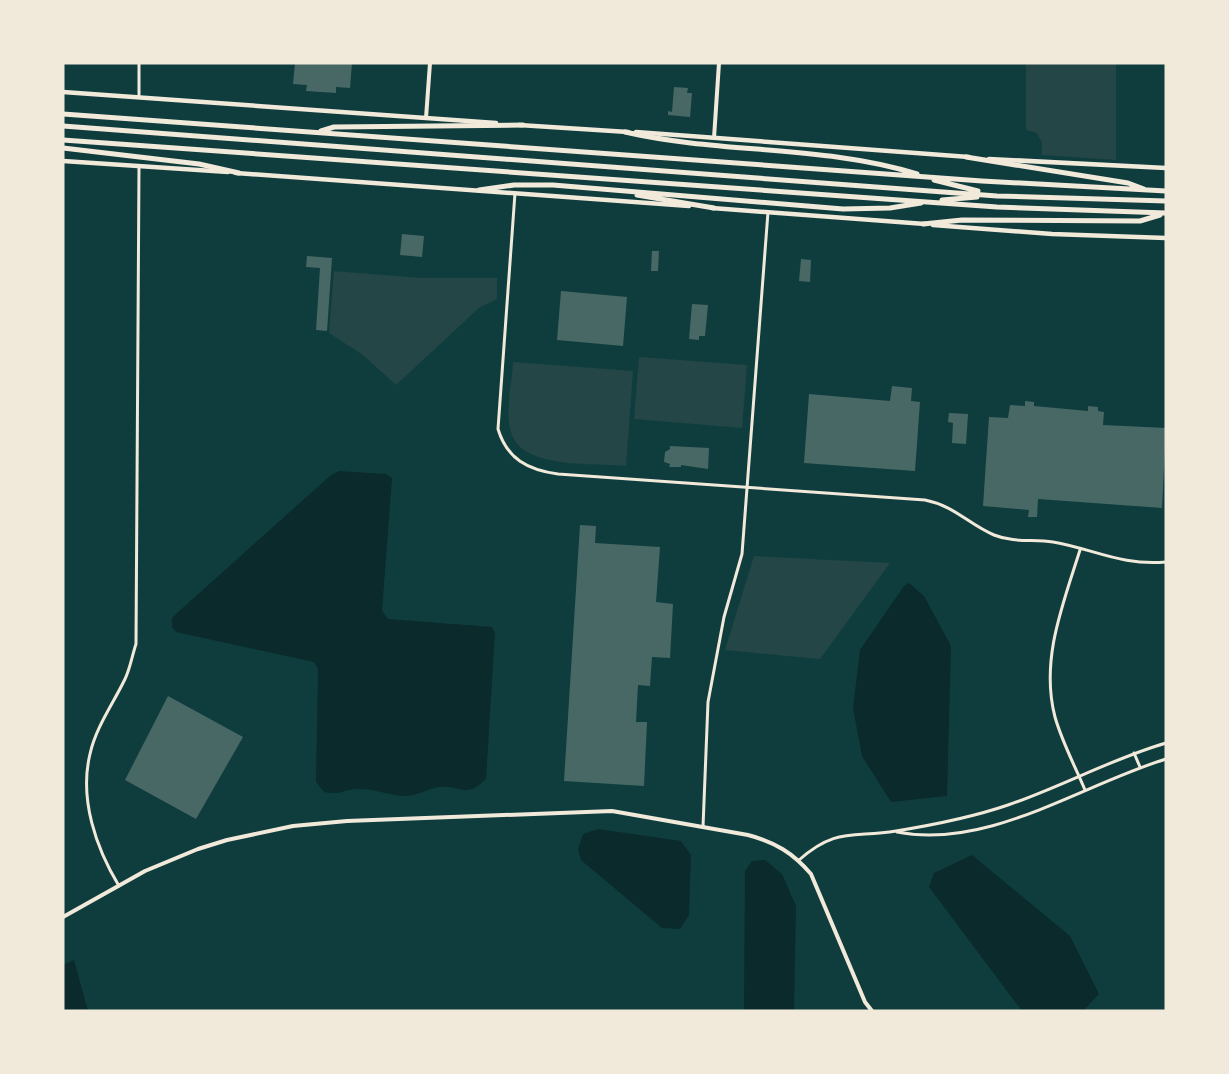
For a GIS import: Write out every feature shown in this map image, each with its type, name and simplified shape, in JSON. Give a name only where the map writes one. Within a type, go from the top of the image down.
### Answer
[{"type":"highway","points":[[63,114],[1166,191]]},
{"type":"highway","points":[[316,133],[334,127],[523,125]]},
{"type":"highway","points":[[63,126],[809,180],[997,196],[1066,200],[1166,201]]},
{"type":"highway","points":[[626,132],[676,142],[871,161],[997,196]]},
{"type":"highway","points":[[63,140],[997,207],[1166,213]]},
{"type":"highway","points":[[63,148],[199,164],[239,173]]},
{"type":"highway","points":[[966,157],[1128,183],[1151,191]]},
{"type":"highway","points":[[479,190],[531,184],[867,210],[997,196]]},
{"type":"highway","points":[[600,189],[714,208]]},
{"type":"highway","points":[[923,224],[962,220],[1140,221],[1166,213]]},
{"type":"main road","points":[[63,92],[966,157],[1166,168]]},
{"type":"main road","points":[[63,161],[1052,234],[1166,238]]},
{"type":"street","points":[[139,63],[139,98]]},
{"type":"street","points":[[426,118],[430,63]]},
{"type":"street","points":[[714,138],[719,63]]},
{"type":"street","points":[[119,886],[104,859],[92,824],[87,780],[93,745],[110,705],[126,678],[136,644],[139,167]]},
{"type":"street","points":[[515,193],[498,429],[508,451],[528,468],[540,472],[936,502],[958,511],[984,529],[1002,537],[1056,543],[1128,561],[1166,562]]},
{"type":"street","points":[[703,827],[708,702],[724,617],[742,554],[749,487],[768,212]]},
{"type":"street","points":[[1080,550],[1054,636],[1049,675],[1056,719],[1085,790]]},
{"type":"street","points":[[799,860],[825,840],[842,835],[895,831],[984,813],[1134,753],[1166,743]]},
{"type":"street","points":[[1134,753],[1140,767]]},
{"type":"street","points":[[895,831],[919,836],[938,836],[1009,821],[1140,767],[1166,759]]},
{"type":"street","points":[[63,917],[145,871],[216,843],[319,823],[612,812],[770,841],[799,860],[811,874],[864,1002],[872,1011]]},
{"type":"shaded area","points":[[1026,63],[1116,63],[1116,160],[1042,155],[1042,143],[1037,133],[1026,130]]},
{"type":"shaded area","points":[[334,271],[420,278],[497,278],[497,299],[480,307],[396,385],[363,355],[329,333]]},
{"type":"shaded area","points":[[639,357],[747,365],[742,428],[634,419]]},
{"type":"shaded area","points":[[513,362],[633,371],[626,466],[580,464],[545,459],[519,446],[512,435],[509,418]]},
{"type":"shaded area","points":[[339,471],[386,474],[392,478],[382,611],[388,619],[492,627],[495,633],[486,779],[473,788],[463,790],[439,787],[407,796],[360,789],[335,793],[324,792],[316,782],[318,669],[314,662],[176,632],[172,627],[172,618],[177,613],[331,475]]},
{"type":"shaded area","points":[[754,556],[890,563],[820,659],[725,650]]},
{"type":"shaded area","points":[[909,583],[924,596],[951,646],[947,796],[891,802],[862,756],[853,708],[860,650],[904,586]]},
{"type":"shaded area","points":[[598,829],[681,841],[691,855],[689,915],[680,929],[662,928],[581,860],[578,849],[583,834]]},
{"type":"shaded area","points":[[972,855],[1070,936],[1099,994],[1083,1011],[1022,1011],[929,887],[934,873]]},
{"type":"shaded area","points":[[765,860],[782,874],[796,906],[794,1011],[744,1011],[745,871],[752,861]]},
{"type":"shaded area","points":[[74,960],[88,1011],[63,1011],[63,965]]},
{"type":"building","points":[[295,63],[352,63],[350,88],[336,87],[336,93],[306,91],[307,85],[293,84]]},
{"type":"building","points":[[674,87],[688,88],[687,93],[692,93],[690,117],[668,115],[668,111],[672,112]]},
{"type":"building","points":[[402,234],[424,236],[422,257],[400,255]]},
{"type":"building","points":[[652,251],[659,251],[658,271],[651,271]]},
{"type":"building","points":[[307,256],[332,258],[327,331],[316,330],[320,268],[306,267]]},
{"type":"building","points":[[801,259],[811,260],[810,282],[799,281]]},
{"type":"building","points":[[561,291],[627,297],[623,346],[557,340]]},
{"type":"building","points":[[692,304],[708,305],[705,336],[699,336],[699,340],[689,339]]},
{"type":"building","points":[[892,386],[912,388],[911,401],[920,402],[915,471],[804,463],[809,394],[890,401]]},
{"type":"building","points":[[1025,401],[1034,402],[1034,406],[1088,411],[1088,406],[1098,407],[1098,411],[1104,412],[1103,425],[1166,428],[1162,508],[1038,499],[1037,517],[1028,517],[1029,510],[983,506],[989,417],[1008,418],[1010,405],[1025,406]]},
{"type":"building","points":[[949,413],[968,414],[966,444],[952,443],[953,423],[948,422]]},
{"type":"building","points":[[670,446],[709,448],[708,469],[681,465],[681,467],[669,467],[670,464],[664,462],[665,452],[670,449]]},
{"type":"building","points":[[580,525],[596,526],[595,543],[660,547],[656,602],[673,604],[670,658],[652,657],[650,686],[638,685],[636,722],[647,722],[644,786],[564,781]]},
{"type":"building","points":[[168,696],[243,737],[196,819],[125,780]]}]
